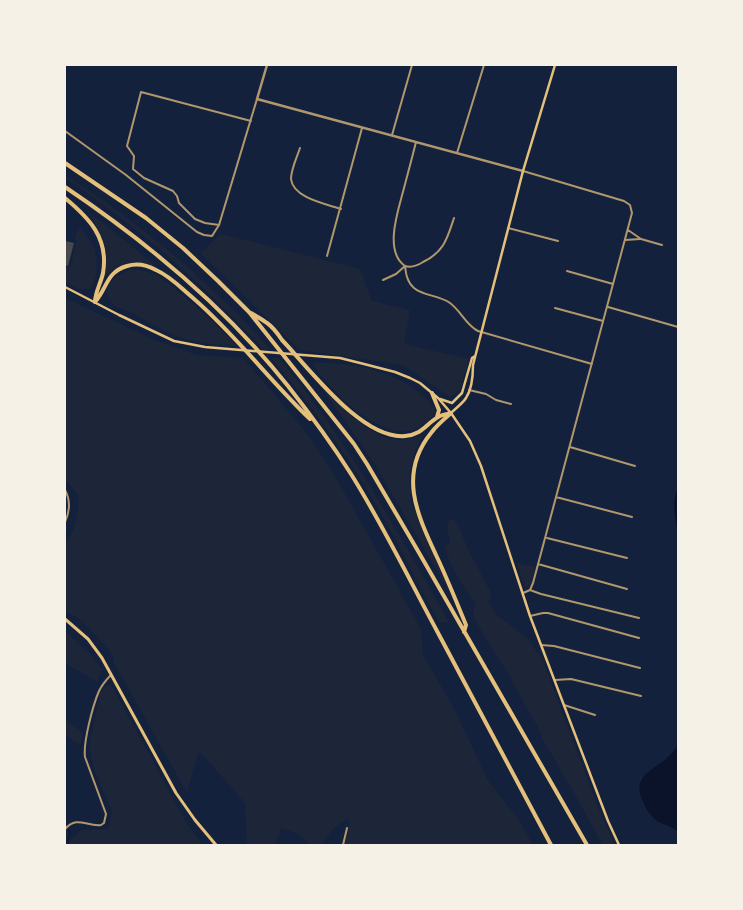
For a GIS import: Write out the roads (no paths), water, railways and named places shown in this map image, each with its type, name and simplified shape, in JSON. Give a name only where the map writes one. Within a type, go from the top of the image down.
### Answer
[{"type":"highway","points":[[65,163],[146,218],[183,248],[249,312],[348,436],[367,464],[587,845]]},
{"type":"highway","points":[[65,187],[102,212],[152,251],[200,293],[260,353],[288,386],[319,428],[335,450],[402,564],[550,845]]},
{"type":"highway","points":[[65,198],[87,216],[101,241],[104,269],[95,295],[95,302]]},
{"type":"highway","points":[[95,302],[110,277],[121,268],[137,265],[158,270],[169,277],[229,332],[286,396],[319,428]]},
{"type":"highway","points":[[249,312],[267,323],[331,393],[353,414],[373,428],[391,435],[406,436],[421,431],[441,416],[451,413]]},
{"type":"highway","points":[[432,393],[439,410],[435,420]]},
{"type":"highway","points":[[451,413],[435,429],[422,447],[414,467],[413,488],[421,520],[466,625],[464,632]]},
{"type":"main road","points":[[451,413],[466,398],[469,390],[473,375],[473,365],[508,228],[555,65]]},
{"type":"main road","points":[[65,288],[174,341],[199,347],[340,358],[395,372],[420,383],[438,398],[470,441],[481,466],[530,616],[611,829],[619,845]]},
{"type":"main road","points":[[438,398],[452,403],[460,395],[472,358],[476,355]]},
{"type":"main road","points":[[65,619],[95,648],[112,675],[176,793],[194,820],[216,845]]},
{"type":"street","points":[[65,131],[126,175],[197,232],[212,236],[219,224],[267,65]]},
{"type":"street","points":[[392,136],[412,65]]},
{"type":"street","points":[[457,153],[484,65]]},
{"type":"street","points":[[219,224],[205,223],[195,219],[178,203],[177,196],[173,191],[144,178],[133,169],[134,156],[127,146],[141,92],[251,121]]},
{"type":"street","points":[[257,99],[619,199],[630,205],[632,213],[614,284],[546,538],[530,590]]},
{"type":"street","points":[[327,256],[362,128]]},
{"type":"street","points":[[416,142],[394,230],[396,252],[399,261],[411,268],[438,253],[446,242],[454,218]]},
{"type":"street","points":[[300,148],[291,178],[295,189],[308,198],[341,209]]},
{"type":"street","points":[[508,228],[558,242]]},
{"type":"street","points":[[628,230],[641,239]]},
{"type":"street","points":[[625,240],[641,239],[662,244]]},
{"type":"street","points":[[383,280],[396,274],[405,266]]},
{"type":"street","points":[[405,266],[408,280],[413,287],[448,302],[470,326],[481,333],[592,364]]},
{"type":"street","points":[[567,271],[614,284]]},
{"type":"street","points":[[607,307],[678,327]]},
{"type":"street","points":[[555,308],[604,321]]},
{"type":"street","points":[[469,390],[486,394],[496,400],[511,404]]},
{"type":"street","points":[[570,447],[634,466]]},
{"type":"street","points":[[65,490],[70,502],[65,522]]},
{"type":"street","points":[[556,497],[632,517]]},
{"type":"street","points":[[546,538],[627,558]]},
{"type":"street","points":[[538,564],[627,589]]},
{"type":"street","points":[[523,593],[530,590],[639,618]]},
{"type":"street","points":[[530,616],[548,613],[639,638]]},
{"type":"street","points":[[541,645],[554,646],[640,668]]},
{"type":"street","points":[[65,829],[70,824],[77,822],[95,826],[101,825],[106,818],[84,751],[99,691],[104,682],[112,675]]},
{"type":"street","points":[[554,680],[571,679],[641,696]]},
{"type":"street","points":[[564,705],[595,714]]},
{"type":"street","points":[[343,845],[347,828]]},
{"type":"waterway","points":[[66,845],[70,835],[69,830]]}]
